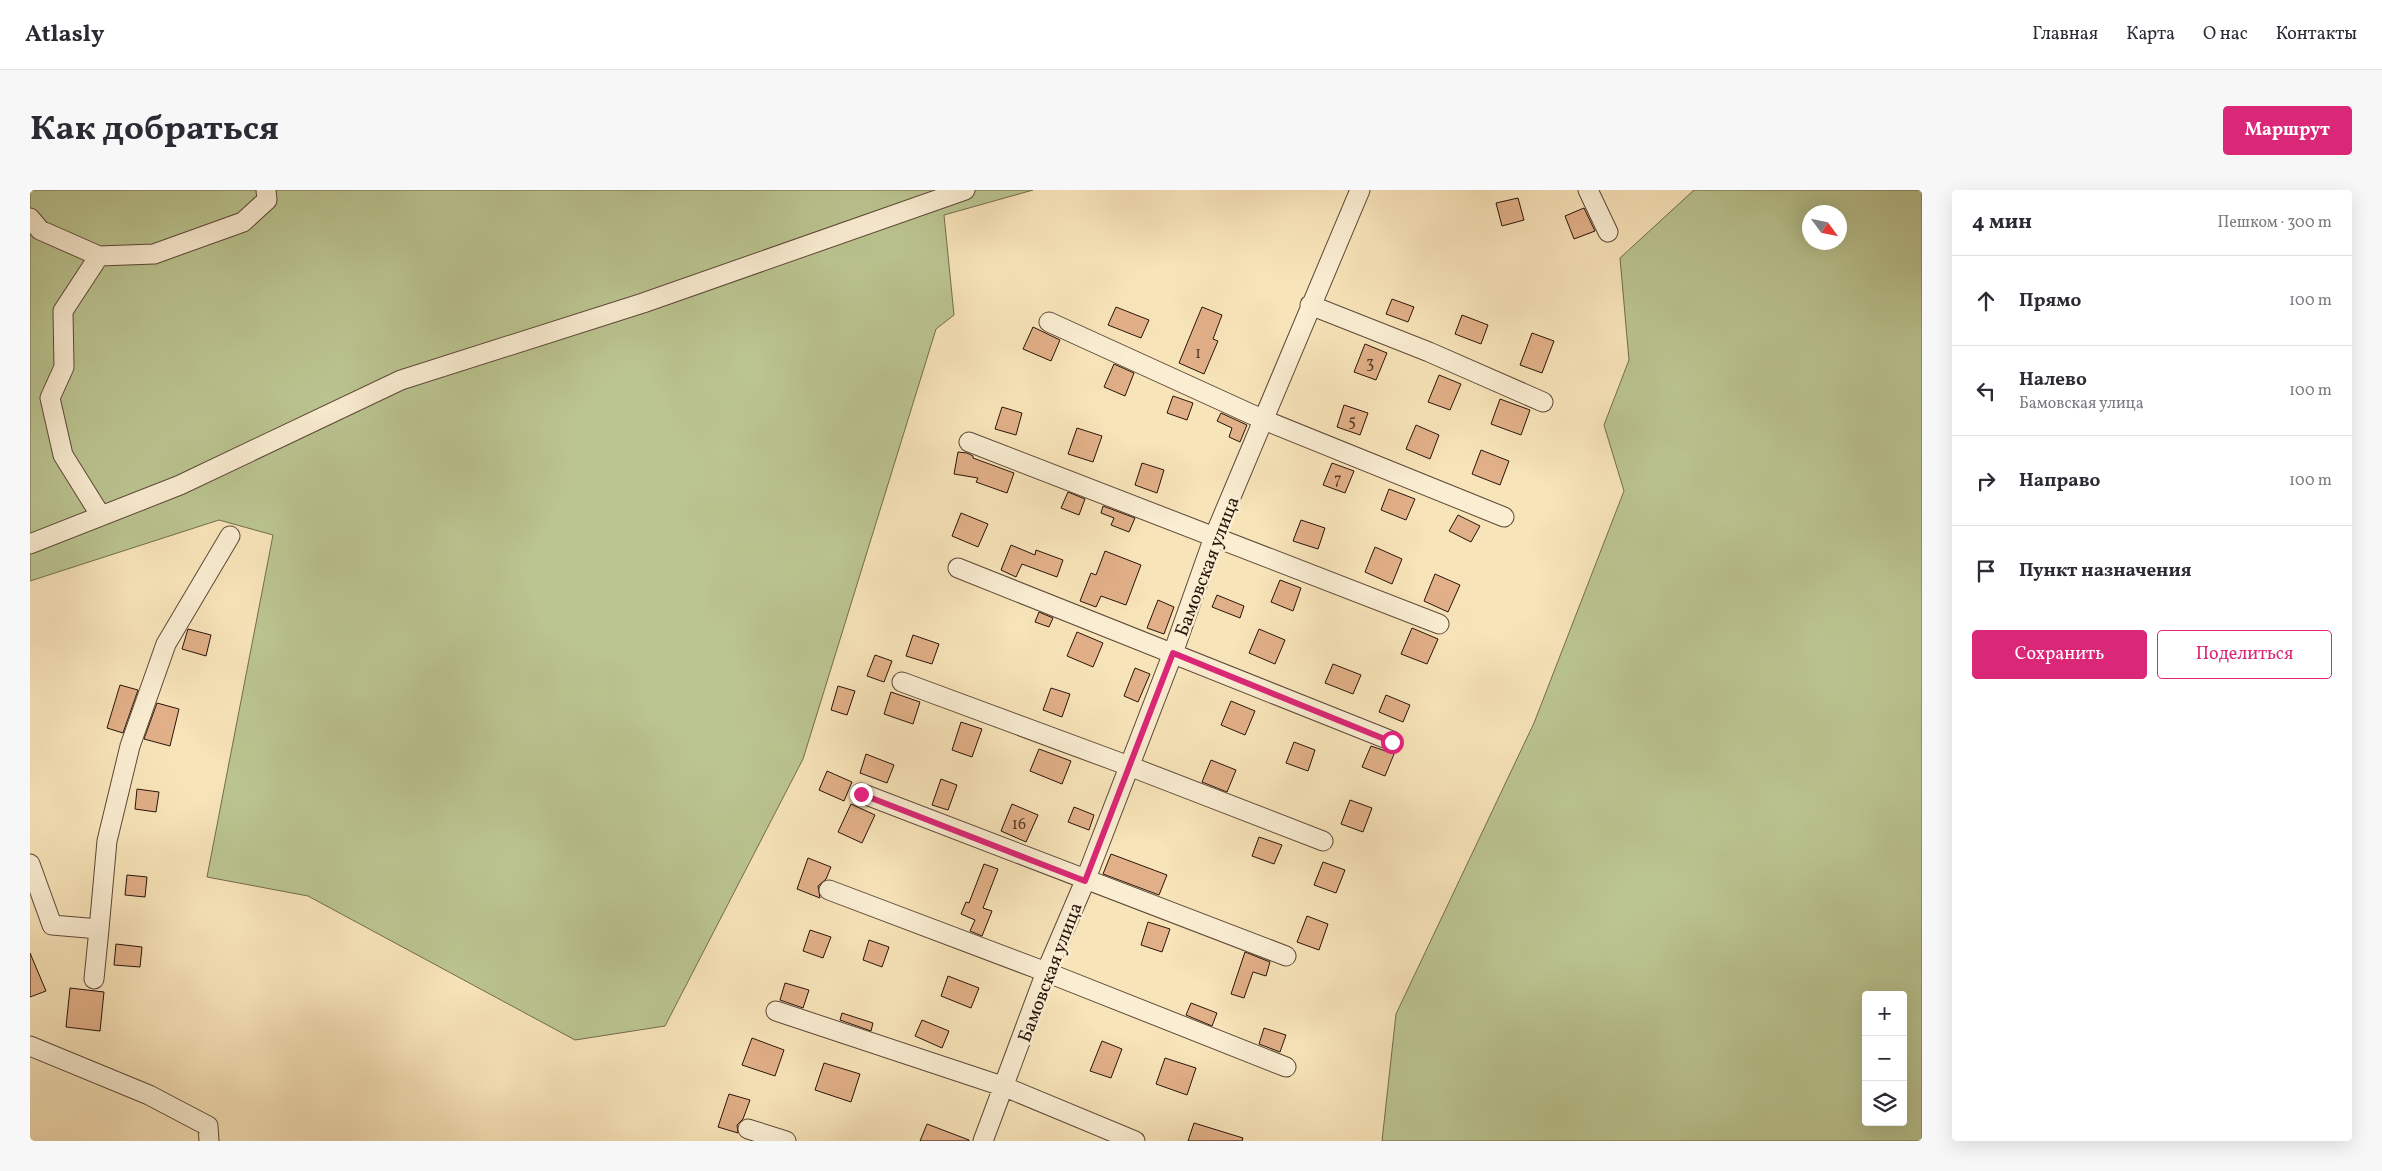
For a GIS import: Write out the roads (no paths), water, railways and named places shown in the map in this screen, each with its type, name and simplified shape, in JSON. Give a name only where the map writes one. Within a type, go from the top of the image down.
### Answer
[{"type":"street","points":[[30,218],[40,230],[99,256],[154,254],[242,222],[266,200],[266,190]]},
{"type":"street","points":[[30,544],[180,485],[401,380],[642,303],[965,190]]},
{"type":"street","name":"Бамовская улица","points":[[983,1141],[1005,1087],[1046,972],[1085,881],[1173,653],[1214,537],[1360,190]]},
{"type":"street","points":[[1588,190],[1608,232]]},
{"type":"street","points":[[99,256],[63,311],[64,367],[50,398],[63,455],[101,516]]},
{"type":"street","points":[[1310,305],[1428,352],[1543,402]]},
{"type":"street","points":[[1049,322],[1264,420],[1504,517]]},
{"type":"street","points":[[969,442],[1439,624]]},
{"type":"street","points":[[94,979],[107,841],[130,746],[166,644],[230,536]]},
{"type":"street","points":[[958,568],[1392,742]]},
{"type":"street","points":[[902,682],[1129,766],[1323,841]]},
{"type":"street","points":[[861,794],[1085,881],[1286,956]]},
{"type":"street","points":[[30,864],[52,925],[99,929]]},
{"type":"street","points":[[829,890],[1046,972],[1286,1067]]},
{"type":"street","points":[[776,1011],[1005,1087],[1135,1141]]},
{"type":"street","points":[[30,1046],[149,1095],[208,1126],[209,1141]]},
{"type":"street","points":[[748,1129],[786,1141]]}]
